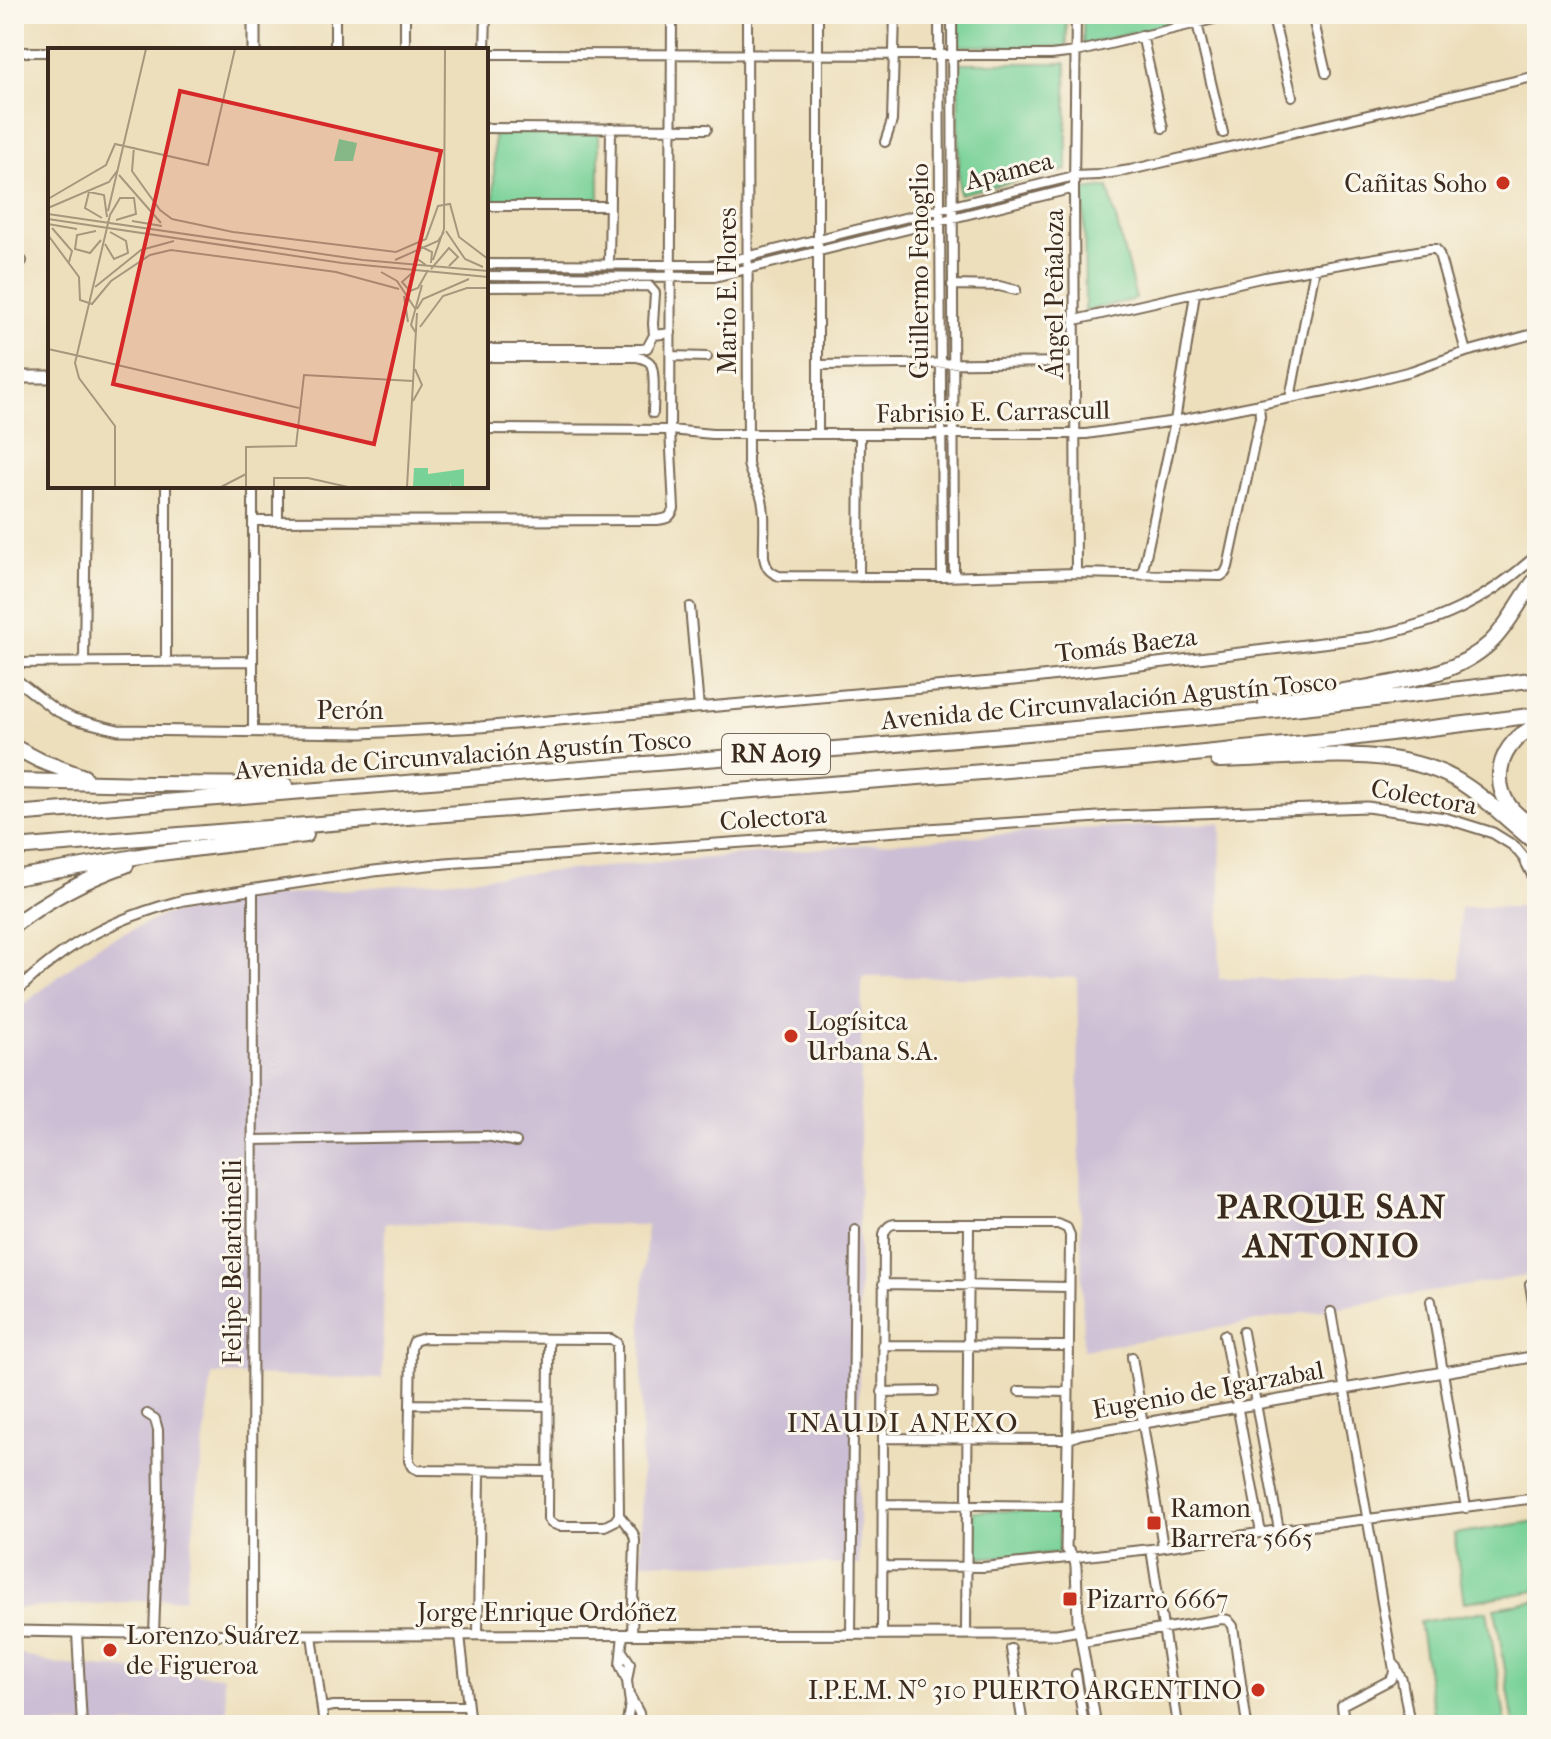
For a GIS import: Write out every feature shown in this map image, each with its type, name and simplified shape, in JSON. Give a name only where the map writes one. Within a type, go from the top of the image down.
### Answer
[{"type":"highway","points":[[1091,728],[1375,686],[1443,670],[1470,658],[1492,640],[1537,578]]},
{"type":"highway","name":"Avenida de Circunvalación Agustín Tosco","points":[[14,814],[1091,728],[1382,699],[1537,679]]},
{"type":"highway","name":"RN A019","points":[[14,848],[1134,760],[1537,715]]},
{"type":"highway","points":[[1537,726],[1523,733],[1508,747],[1500,773],[1503,794],[1511,809],[1525,822],[1537,826]]},
{"type":"highway","points":[[14,747],[64,771],[111,783]]},
{"type":"highway","points":[[1134,760],[1372,756],[1408,761],[1433,769],[1466,786],[1537,844]]},
{"type":"highway","points":[[14,781],[361,787]]},
{"type":"highway","points":[[14,878],[173,851],[296,835],[384,828],[498,810]]},
{"type":"highway","points":[[14,925],[77,885],[122,866],[173,851]]},
{"type":"main road","points":[[254,14],[254,48]]},
{"type":"main road","points":[[14,377],[48,377]]},
{"type":"street","points":[[335,14],[335,48]]},
{"type":"street","points":[[405,14],[405,48]]},
{"type":"street","points":[[486,14],[486,48]]},
{"type":"street","points":[[253,521],[668,519],[674,509],[670,430],[672,14]]},
{"type":"street","name":"Mario E. Flores","points":[[747,14],[747,434],[749,472],[760,492],[763,512],[765,564],[770,572],[779,576],[859,577]]},
{"type":"street","points":[[818,14],[818,434]]},
{"type":"street","points":[[885,142],[892,121],[895,14]]},
{"type":"street","name":"Guillermo Fenoglio","points":[[939,14],[942,577]]},
{"type":"street","name":"Guillermo Fenoglio","points":[[952,14],[954,576]]},
{"type":"street","name":"Ángel Peñaloza","points":[[1076,14],[1076,573]]},
{"type":"street","points":[[488,52],[1051,55],[1076,52],[1235,14]]},
{"type":"street","points":[[1272,14],[1292,96]]},
{"type":"street","points":[[1312,14],[1326,73]]},
{"type":"street","points":[[1197,23],[1223,133]]},
{"type":"street","points":[[1142,35],[1163,128]]},
{"type":"street","points":[[14,52],[48,52]]},
{"type":"street","name":"Apamea","points":[[488,264],[714,265],[1074,176],[1130,170],[1537,76]]},
{"type":"street","points":[[488,128],[707,129]]},
{"type":"street","points":[[609,265],[611,128]]},
{"type":"street","name":"Apamea","points":[[488,276],[714,277],[1074,188]]},
{"type":"street","points":[[488,206],[610,206]]},
{"type":"street","points":[[1075,320],[1265,277],[1436,249],[1466,352]]},
{"type":"street","points":[[14,271],[22,261]]},
{"type":"street","points":[[1290,398],[1315,268]]},
{"type":"street","points":[[952,285],[999,286],[1016,290]]},
{"type":"street","points":[[488,287],[649,286],[655,293],[654,335],[647,348],[488,349]]},
{"type":"street","points":[[1142,575],[1175,421],[1195,294]]},
{"type":"street","points":[[654,335],[671,333]]},
{"type":"street","name":"Fabrisio E. Carrascull","points":[[488,429],[670,430],[712,434],[1075,435],[1175,421],[1360,384],[1537,333]]},
{"type":"street","points":[[671,356],[707,357]]},
{"type":"street","points":[[488,357],[637,357],[647,360],[653,370],[653,413]]},
{"type":"street","points":[[818,365],[1075,362]]},
{"type":"street","points":[[653,370],[671,371]]},
{"type":"street","points":[[860,434],[859,577],[1076,573],[1213,577],[1221,576],[1228,567],[1260,417],[1259,404]]},
{"type":"street","points":[[84,663],[86,488]]},
{"type":"street","points":[[166,488],[166,662]]},
{"type":"street","points":[[253,488],[253,731]]},
{"type":"street","points":[[278,488],[278,521]]},
{"type":"street","name":"Tomás Baeza","points":[[699,708],[1025,679],[1371,637],[1424,624],[1467,606],[1504,583],[1537,555]]},
{"type":"street","points":[[690,607],[699,708]]},
{"type":"street","points":[[14,663],[253,661]]},
{"type":"street","name":"Perón","points":[[14,678],[55,710],[74,719],[99,726],[143,731],[362,733],[480,727],[699,708]]},
{"type":"street","name":"Colectora","points":[[14,994],[46,965],[82,940],[106,926],[143,912],[184,900],[446,863],[1112,816],[1367,807],[1433,816],[1493,833],[1514,846],[1537,884]]},
{"type":"street","name":"Felipe Belardinelli","points":[[252,1635],[253,890]]},
{"type":"street","points":[[252,1140],[487,1136],[516,1142]]},
{"type":"street","points":[[882,1633],[884,1234],[888,1226],[896,1224],[1058,1224],[1067,1228],[1070,1235],[1066,1548],[1076,1566],[1080,1630],[1096,1725]]},
{"type":"street","points":[[966,1634],[969,1224]]},
{"type":"street","points":[[851,1633],[855,1229]]},
{"type":"street","points":[[883,1284],[1069,1287]]},
{"type":"street","points":[[1530,1284],[1537,1327]]},
{"type":"street","points":[[1431,1301],[1466,1508]]},
{"type":"street","points":[[1331,1312],[1393,1676],[1342,1705],[1344,1725]]},
{"type":"street","points":[[1243,1332],[1279,1530]]},
{"type":"street","points":[[1224,1335],[1261,1533]]},
{"type":"street","points":[[548,1471],[418,1470],[409,1461],[411,1349],[414,1341],[424,1338],[611,1339],[617,1343],[619,1515],[615,1521],[605,1526],[555,1525],[548,1519],[549,1340]]},
{"type":"street","points":[[882,1345],[1069,1346]]},
{"type":"street","name":"Eugenio de Igarzabal","points":[[884,1438],[1068,1439],[1080,1434],[1537,1356]]},
{"type":"street","points":[[1132,1357],[1163,1547]]},
{"type":"street","points":[[882,1392],[934,1391]]},
{"type":"street","points":[[1019,1391],[1068,1392]]},
{"type":"street","points":[[410,1404],[548,1406]]},
{"type":"street","points":[[147,1414],[155,1419],[158,1430],[154,1634]]},
{"type":"street","points":[[478,1635],[480,1471]]},
{"type":"street","points":[[883,1566],[966,1568],[1074,1558],[1537,1498]]},
{"type":"street","points":[[883,1504],[1067,1506]]},
{"type":"street","points":[[619,1515],[635,1540],[628,1634],[620,1665],[630,1696],[627,1722],[635,1725]]},
{"type":"street","points":[[1151,1549],[1178,1725]]},
{"type":"street","points":[[1083,1642],[1228,1620],[1233,1626],[1247,1725]]},
{"type":"street","name":"Jorge Enrique Ordóñez","points":[[14,1631],[478,1635],[1057,1634],[1080,1630]]},
{"type":"street","points":[[77,1633],[82,1725]]},
{"type":"street","points":[[312,1635],[324,1725]]},
{"type":"street","points":[[460,1635],[470,1725]]},
{"type":"street","points":[[1011,1649],[1023,1725]]},
{"type":"street","points":[[1392,1662],[1402,1680],[1410,1725]]},
{"type":"street","points":[[1076,1674],[1084,1725]]},
{"type":"street","points":[[322,1708],[467,1706]]},
{"type":"shaded area","points":[[1221,823],[1219,979],[1460,979],[1460,907],[1535,907],[1537,1274],[1083,1350],[1077,977],[862,977],[859,1565],[641,1562],[642,1310],[647,1225],[385,1223],[382,1379],[212,1374],[185,1598],[14,1609],[14,1012],[97,946],[164,915],[270,896],[859,845],[1073,829]]},
{"type":"shaded area","points":[[14,1652],[54,1664],[223,1676],[229,1725],[14,1725]]},
{"type":"green space","points":[[958,14],[1066,14],[1067,47],[958,46]]},
{"type":"green space","points":[[1083,14],[1187,14],[1188,20],[1083,45]]},
{"type":"green space","points":[[958,63],[1066,63],[1067,170],[959,194]]},
{"type":"green space","points":[[494,131],[599,131],[599,202],[494,202]]},
{"type":"green space","points":[[1108,187],[1136,299],[1085,311],[1084,190]]},
{"type":"green space","points":[[973,1511],[1059,1511],[1059,1553],[972,1558]]},
{"type":"green space","points":[[1537,1521],[1537,1591],[1464,1602],[1454,1534]]},
{"type":"green space","points":[[1537,1601],[1537,1725],[1514,1725],[1495,1608]]},
{"type":"green space","points":[[1487,1611],[1506,1725],[1436,1725],[1419,1622]]},
{"type":"place","name":"Cañitas Soho","points":[[1503,183]]},
{"type":"place","name":"Logísitca Urbana S.A.","points":[[791,1036]]},
{"type":"place","name":"Ramon Barrera 5665","points":[[1154,1523]]},
{"type":"place","name":"Pizarro 6667","points":[[1070,1599]]},
{"type":"place","name":"Lorenzo Suárez de Figueroa","points":[[110,1650]]},
{"type":"place","name":"I.P.E.M. N° 310 PUERTO ARGENTINO","points":[[1258,1690]]},
{"type":"district","name":"PARQUE SAN ANTONIO","points":[[1332,1226]]},
{"type":"district","name":"INAUDI ANEXO","points":[[903,1422]]}]
